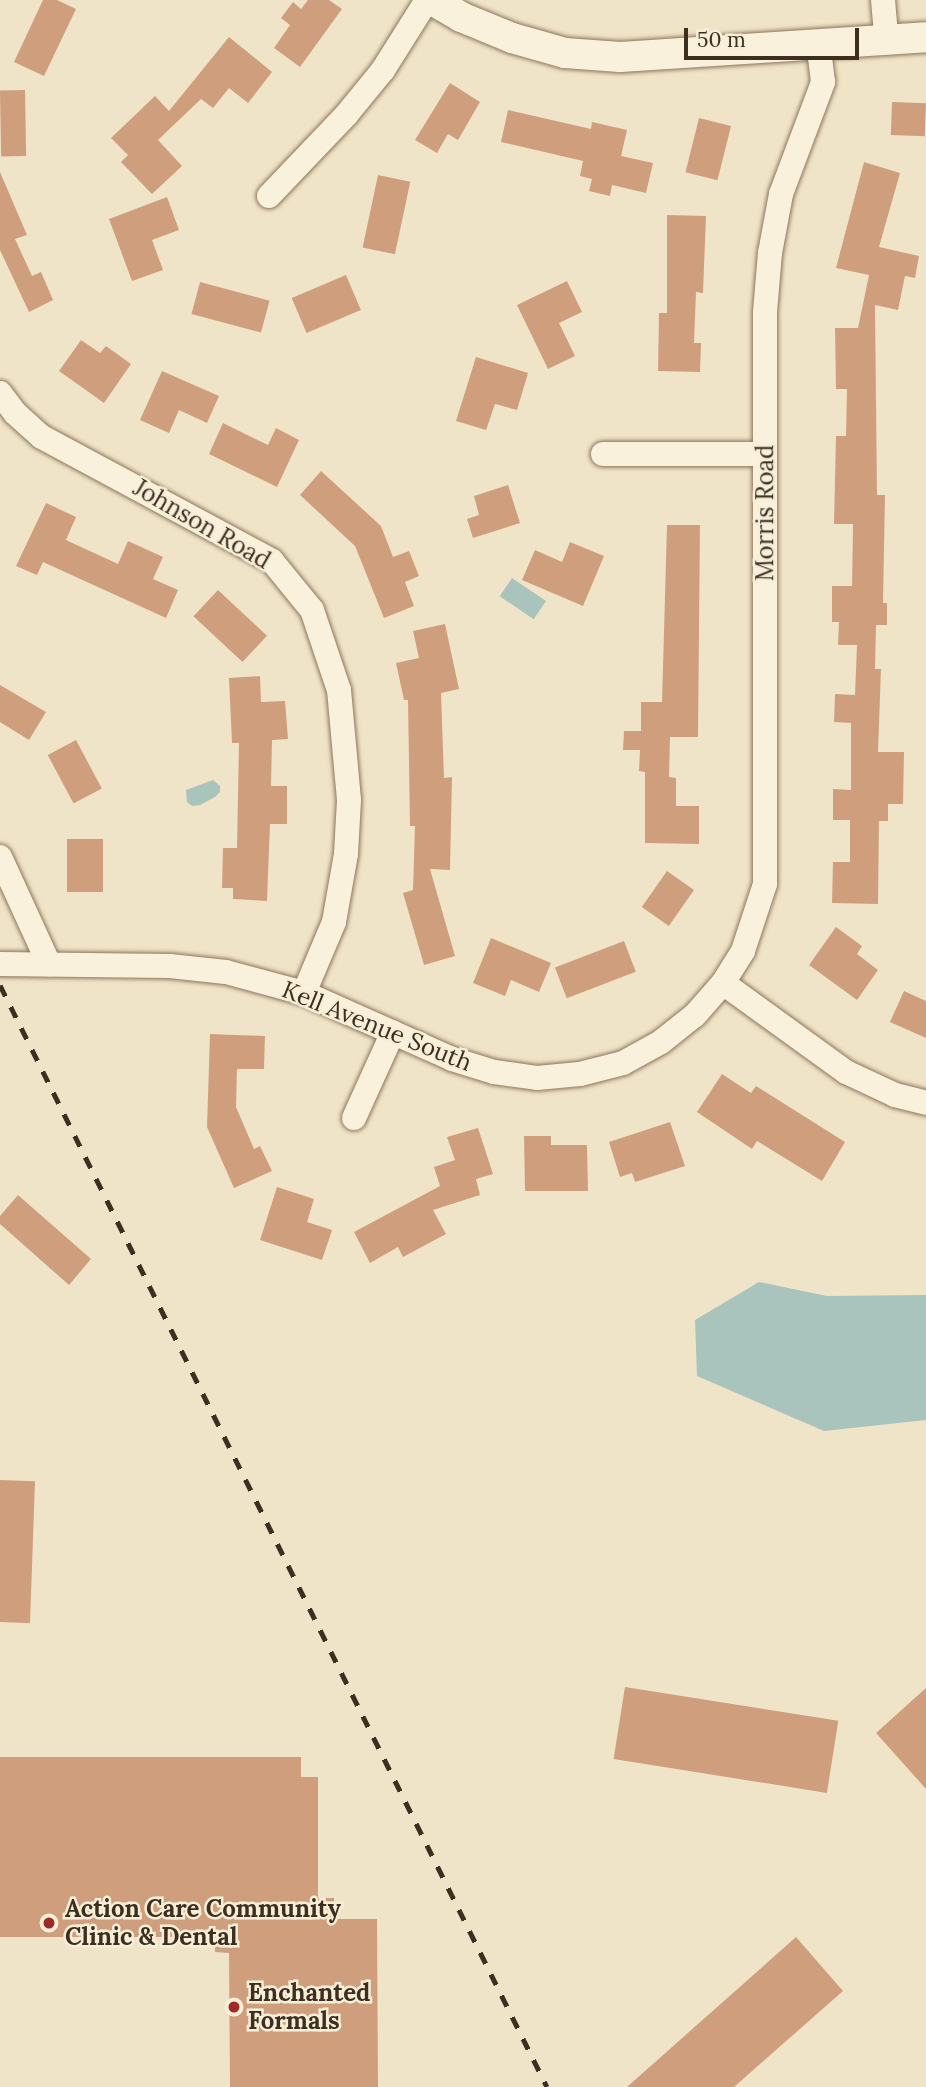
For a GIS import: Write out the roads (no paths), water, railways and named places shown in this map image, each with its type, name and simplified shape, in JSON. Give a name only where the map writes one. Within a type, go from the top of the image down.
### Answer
[{"type":"street","points":[[269,197],[376,79],[430,0],[461,17],[512,38],[565,53],[620,57],[886,37],[926,37]]},
{"type":"street","points":[[883,0],[886,37]]},
{"type":"street","name":"Morris Road","points":[[723,983],[743,951],[765,884],[765,312],[770,253],[781,194],[823,82],[818,43]]},
{"type":"street","name":"Johnson Road","points":[[0,393],[15,414],[42,437],[272,561],[312,610],[338,690],[349,800],[346,854],[334,922],[304,993]]},
{"type":"street","points":[[603,454],[765,454]]},
{"type":"street","points":[[0,857],[49,964]]},
{"type":"street","name":"Kell Avenue South","points":[[0,964],[170,966],[215,971],[304,993],[452,1059],[494,1072],[537,1078],[580,1074],[623,1063],[661,1042],[695,1015],[723,983]]},
{"type":"street","points":[[723,983],[846,1072],[895,1095],[926,1103]]},
{"type":"street","points":[[354,1118],[393,1032]]},
{"type":"water","points":[[512,578],[546,601],[534,619],[500,596]]},
{"type":"water","points":[[213,780],[220,786],[220,792],[215,797],[200,805],[192,806],[187,802],[186,790]]},
{"type":"water","points":[[759,1282],[827,1296],[926,1295],[926,1420],[824,1431],[697,1376],[695,1320]]},
{"type":"railway","points":[[0,985],[547,2087]]},
{"type":"place","name":"Action Care Community Clinic & Dental","points":[[49,1923]]},
{"type":"place","name":"Enchanted Formals","points":[[234,2007]]}]
